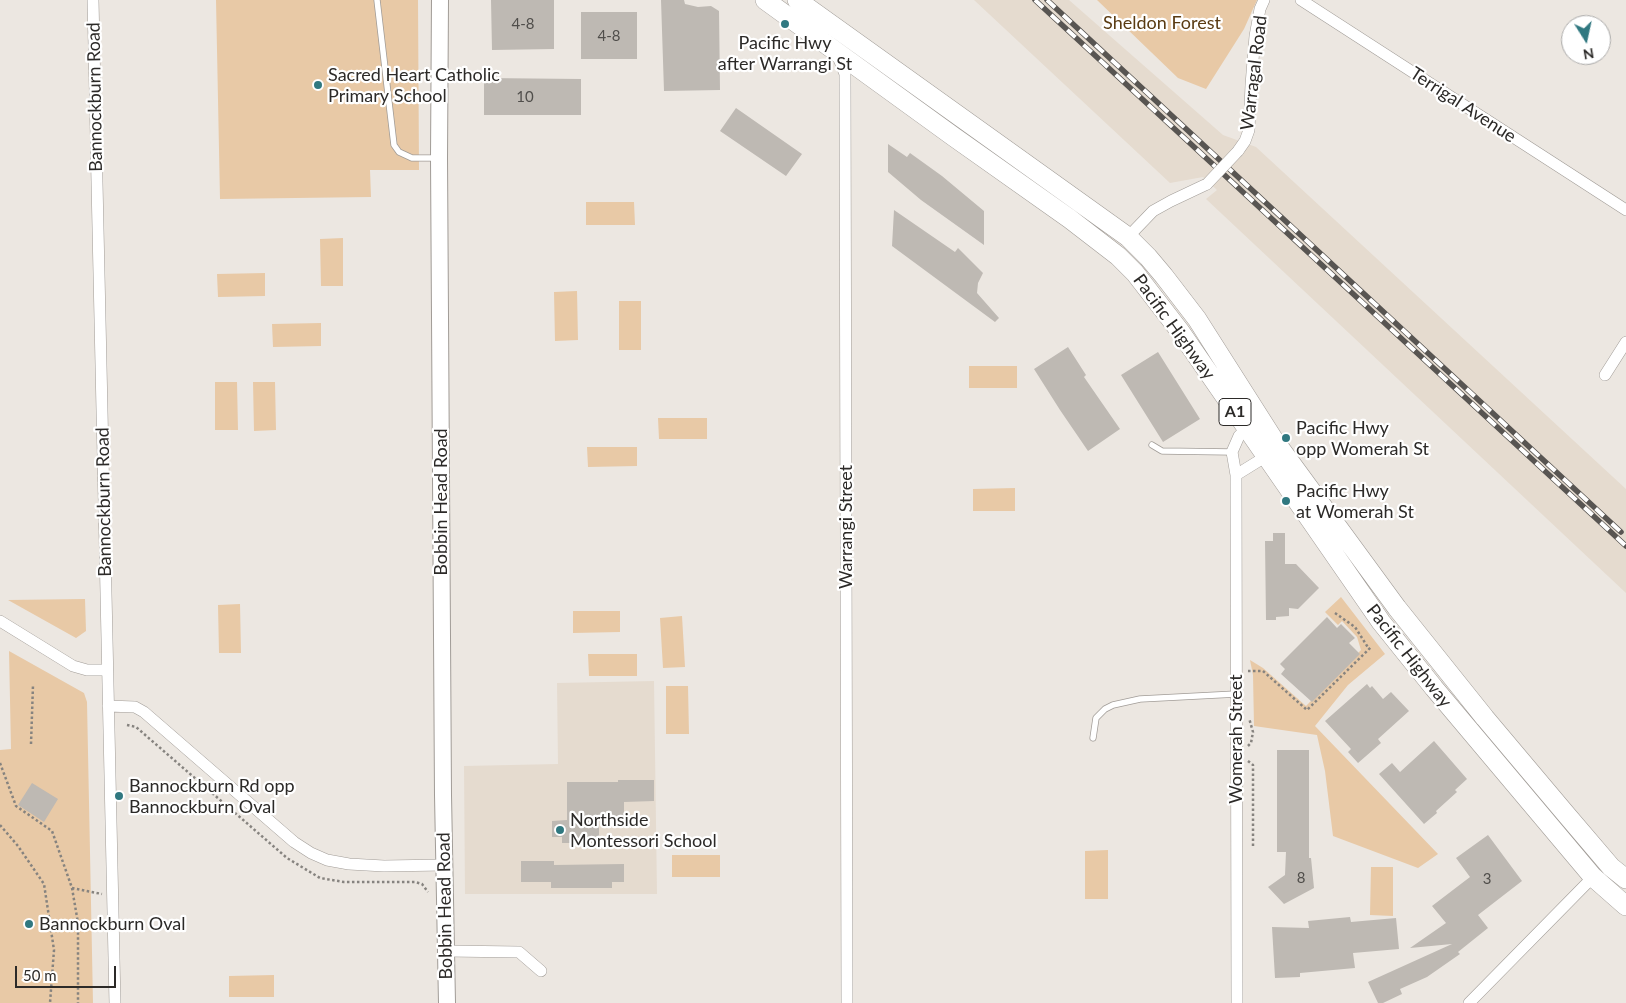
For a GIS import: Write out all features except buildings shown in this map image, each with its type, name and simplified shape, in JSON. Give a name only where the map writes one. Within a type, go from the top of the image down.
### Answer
[{"type":"highway","name":"Pacific Highway","points":[[765,0],[1070,219],[1118,256],[1135,273],[1159,303],[1381,622],[1434,688],[1594,877],[1626,906]]},
{"type":"highway","name":"Pacific Highway","points":[[797,0],[1128,238],[1164,276],[1197,319],[1274,440],[1397,608],[1565,814],[1612,867],[1626,879]]},
{"type":"main road","name":"Bobbin Head Road","points":[[440,0],[439,158],[444,865],[447,1003]]},
{"type":"street","name":"Bannockburn Road","points":[[93,0],[115,1003]]},
{"type":"street","name":"Warragal Road","points":[[1128,238],[1153,211],[1207,184],[1245,141],[1249,130],[1255,36],[1260,9],[1264,0]]},
{"type":"street","name":"Terrigal Avenue","points":[[1301,0],[1626,210]]},
{"type":"street","name":"Warrangi Street","points":[[837,52],[845,74],[847,1003]]},
{"type":"street","points":[[1605,375],[1626,342]]},
{"type":"street","points":[[1232,452],[1239,436],[1246,429]]},
{"type":"street","name":"Womerah Street","points":[[1232,452],[1236,475],[1237,1003]]},
{"type":"street","points":[[1236,475],[1265,456]]},
{"type":"street","points":[[0,621],[73,666],[88,670],[107,670]]},
{"type":"street","points":[[108,706],[136,707],[144,712],[294,842],[311,853],[327,860],[349,864],[384,866],[444,865]]},
{"type":"street","points":[[1469,1003],[1594,877]]},
{"type":"street","points":[[447,950],[519,952],[541,971]]},
{"type":"lane","points":[[377,0],[394,145],[399,152],[412,158],[439,158]]},
{"type":"lane","points":[[1152,445],[1162,451],[1232,452]]},
{"type":"lane","points":[[1093,738],[1096,718],[1105,709],[1113,705],[1140,699],[1236,694]]},
{"type":"path","points":[[1245,671],[1263,671],[1307,710],[1370,648],[1355,627],[1335,613]]},
{"type":"path","points":[[31,744],[34,685]]},
{"type":"path","points":[[0,763],[16,806],[52,831],[72,888],[78,923],[78,1003]]},
{"type":"path","points":[[0,774],[3,771]]},
{"type":"path","points":[[0,825],[18,846],[44,884],[54,950],[50,1003]]},
{"type":"path","points":[[72,888],[114,896]]},
{"type":"shaded area","points":[[974,0],[1069,0],[1223,135],[1256,147],[1626,489],[1626,593],[1206,199],[1217,190],[1203,177],[1170,183]]},
{"type":"shaded area","name":"Northside Montessori School","points":[[654,681],[657,894],[465,894],[464,766],[558,764],[557,683]]},
{"type":"green space","name":"Sacred Heart Catholic Primary School","points":[[216,0],[418,0],[419,170],[370,170],[371,197],[220,199]]},
{"type":"green space","name":"Sheldon Forest","points":[[1097,0],[1257,0],[1244,29],[1206,89],[1178,78]]},
{"type":"green space","points":[[586,202],[634,202],[635,225],[586,225]]},
{"type":"green space","points":[[343,238],[343,286],[321,286],[320,239]]},
{"type":"green space","points":[[265,273],[265,296],[218,297],[217,274]]},
{"type":"green space","points":[[577,291],[578,340],[555,341],[554,292]]},
{"type":"green space","points":[[619,301],[641,301],[641,350],[619,350]]},
{"type":"green space","points":[[321,323],[321,346],[273,347],[272,324]]},
{"type":"green space","points":[[969,366],[1017,366],[1017,388],[969,388]]},
{"type":"green space","points":[[215,382],[237,382],[238,430],[215,430]]},
{"type":"green space","points":[[253,382],[275,382],[276,430],[254,431]]},
{"type":"green space","points":[[658,418],[707,418],[707,439],[659,439]]},
{"type":"green space","points":[[587,447],[637,447],[637,466],[588,467]]},
{"type":"green space","points":[[1015,488],[1015,511],[973,511],[973,489]]},
{"type":"green space","points":[[1341,597],[1385,654],[1348,685],[1315,726],[1438,854],[1418,868],[1333,836],[1325,771],[1317,735],[1254,726],[1253,675],[1250,660],[1263,668],[1306,706],[1361,650],[1357,637],[1342,621],[1338,625],[1325,612]]},
{"type":"green space","points":[[85,599],[86,631],[76,638],[8,600]]},
{"type":"green space","points":[[240,604],[241,653],[219,653],[218,605]]},
{"type":"green space","points":[[573,611],[620,611],[620,632],[573,633]]},
{"type":"green space","points":[[682,616],[685,667],[663,668],[660,618]]},
{"type":"green space","name":"Bannockburn Oval","points":[[9,651],[84,693],[87,702],[93,1003],[0,1003],[0,750],[11,749]]},
{"type":"green space","points":[[588,654],[637,654],[637,676],[589,676]]},
{"type":"green space","points":[[666,686],[688,686],[689,734],[666,734]]},
{"type":"green space","points":[[1108,850],[1108,899],[1085,899],[1085,851]]},
{"type":"green space","points":[[672,855],[720,855],[720,877],[672,877]]},
{"type":"green space","points":[[1371,867],[1393,867],[1393,916],[1370,915]]},
{"type":"green space","points":[[274,975],[274,997],[229,997],[229,976]]},
{"type":"railway","points":[[1035,0],[1626,546]]},
{"type":"railway","points":[[1047,0],[1621,532]]},
{"type":"place","name":"Pacific Hwy after Warrangi St","points":[[785,24]]},
{"type":"place","name":"Sacred Heart Catholic Primary School","points":[[318,85]]},
{"type":"place","name":"Pacific Hwy opp Womerah St","points":[[1286,438]]},
{"type":"place","name":"Pacific Hwy at Womerah St","points":[[1286,501]]},
{"type":"place","name":"Bannockburn Rd opp Bannockburn Oval","points":[[119,796]]},
{"type":"place","name":"Northside Montessori School","points":[[560,830]]},
{"type":"place","name":"Bannockburn Oval","points":[[29,924]]}]
